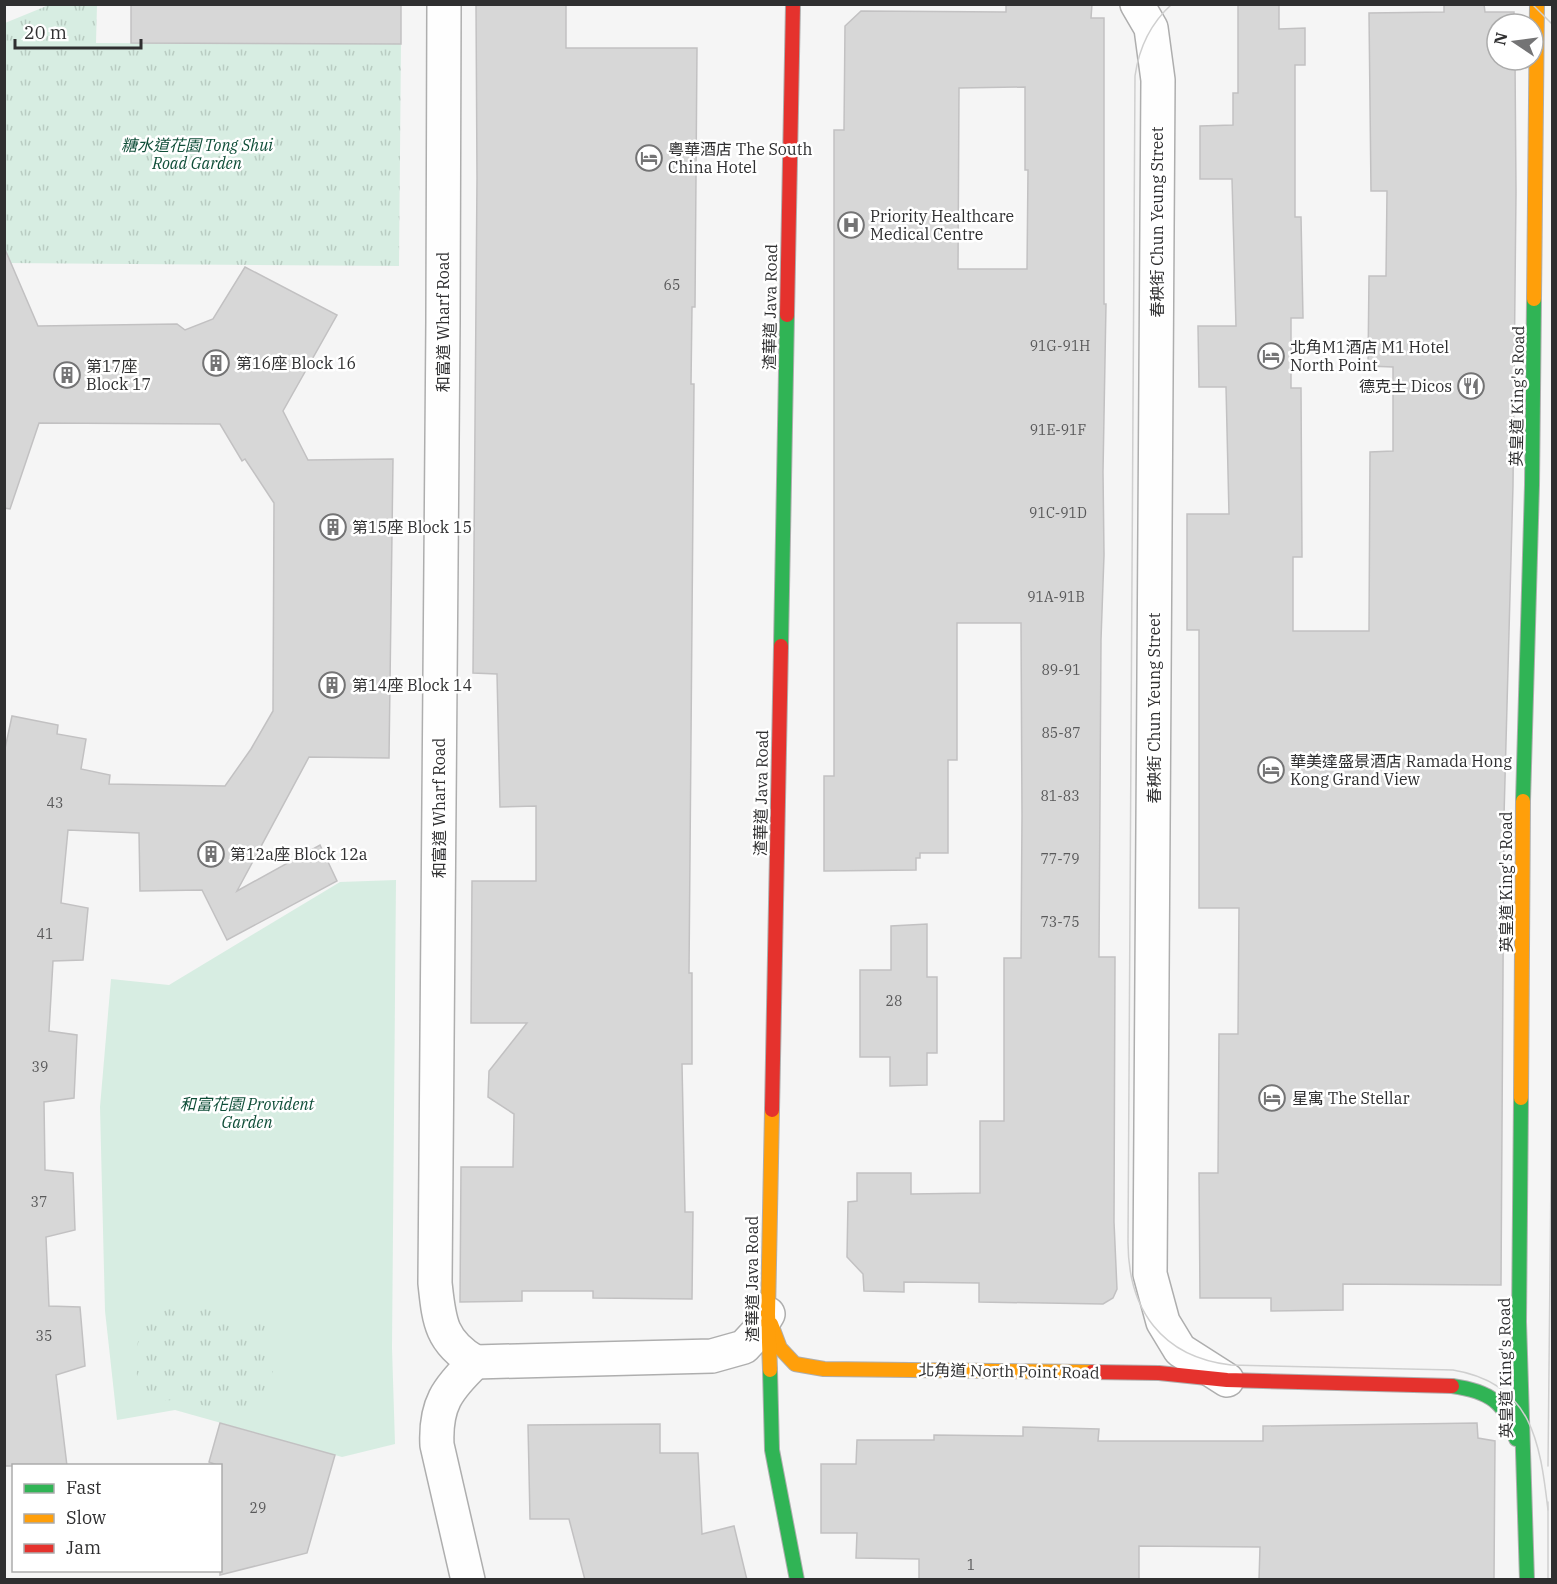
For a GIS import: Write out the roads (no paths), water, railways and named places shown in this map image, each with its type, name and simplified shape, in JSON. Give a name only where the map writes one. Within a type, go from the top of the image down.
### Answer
[{"type":"street","name":"和富道 Wharf Road","points":[[444,4],[435,1283],[438,1315],[447,1336],[459,1352],[475,1362]]},
{"type":"street","name":"渣華道 Java Road","points":[[793,4],[768,1314],[772,1450],[797,1580]]},
{"type":"street","name":"英皇道 King's Road","points":[[1527,1580],[1519,1322],[1523,828],[1532,485],[1537,4]]},
{"type":"street","name":"春秧街 Chun Yeung Street","points":[[1138,6],[1150,28],[1158,80],[1150,1274],[1163,1322],[1180,1350],[1227,1380]]},
{"type":"street","points":[[468,1580],[436,1445],[436,1424],[440,1406],[454,1382],[475,1362],[712,1356],[744,1347],[756,1334],[768,1314]]},
{"type":"street","name":"北角道 North Point Road","points":[[768,1314],[780,1348],[795,1364],[824,1369],[1159,1373],[1227,1380],[1449,1385],[1475,1389],[1498,1400],[1509,1415],[1515,1435],[1523,1486]]},
{"type":"tram line","points":[[1172,4],[1147,36],[1135,76],[1128,1242],[1134,1289],[1142,1309],[1168,1340],[1186,1352],[1207,1360],[1231,1365],[1453,1370],[1479,1377],[1500,1388],[1516,1402],[1527,1419],[1535,1439],[1541,1461],[1548,1510]]},
{"type":"tram line","points":[[1532,4],[1552,24]]},
{"type":"tram line","points":[[1548,1466],[1552,1076]]},
{"type":"tram line","points":[[1548,1502],[1548,1580]]},
{"type":"place","name":"粵華酒店 The South China Hotel","points":[[649,158]]},
{"type":"place","name":"Priority Healthcare Medical Centre","points":[[851,225]]},
{"type":"place","name":"北角M1酒店 M1 Hotel North Point","points":[[1271,356]]},
{"type":"place","name":"第16座 Block 16","points":[[216,363]]},
{"type":"place","name":"第17座 Block 17","points":[[67,375]]},
{"type":"place","name":"德克士 Dicos","points":[[1471,386]]},
{"type":"place","name":"第15座 Block 15","points":[[333,527]]},
{"type":"place","name":"第14座 Block 14","points":[[332,685]]},
{"type":"place","name":"華美達盛景酒店 Ramada Hong Kong Grand View","points":[[1271,770]]},
{"type":"place","name":"第12a座 Block 12a","points":[[211,854]]},
{"type":"place","name":"星寓 The Stellar","points":[[1272,1098]]},
{"type":"park label","name":"糖水道花園 Tong Shui Road Garden","points":[[197,154]]},
{"type":"park label","name":"和富花園 Provident Garden","points":[[247,1113]]}]
